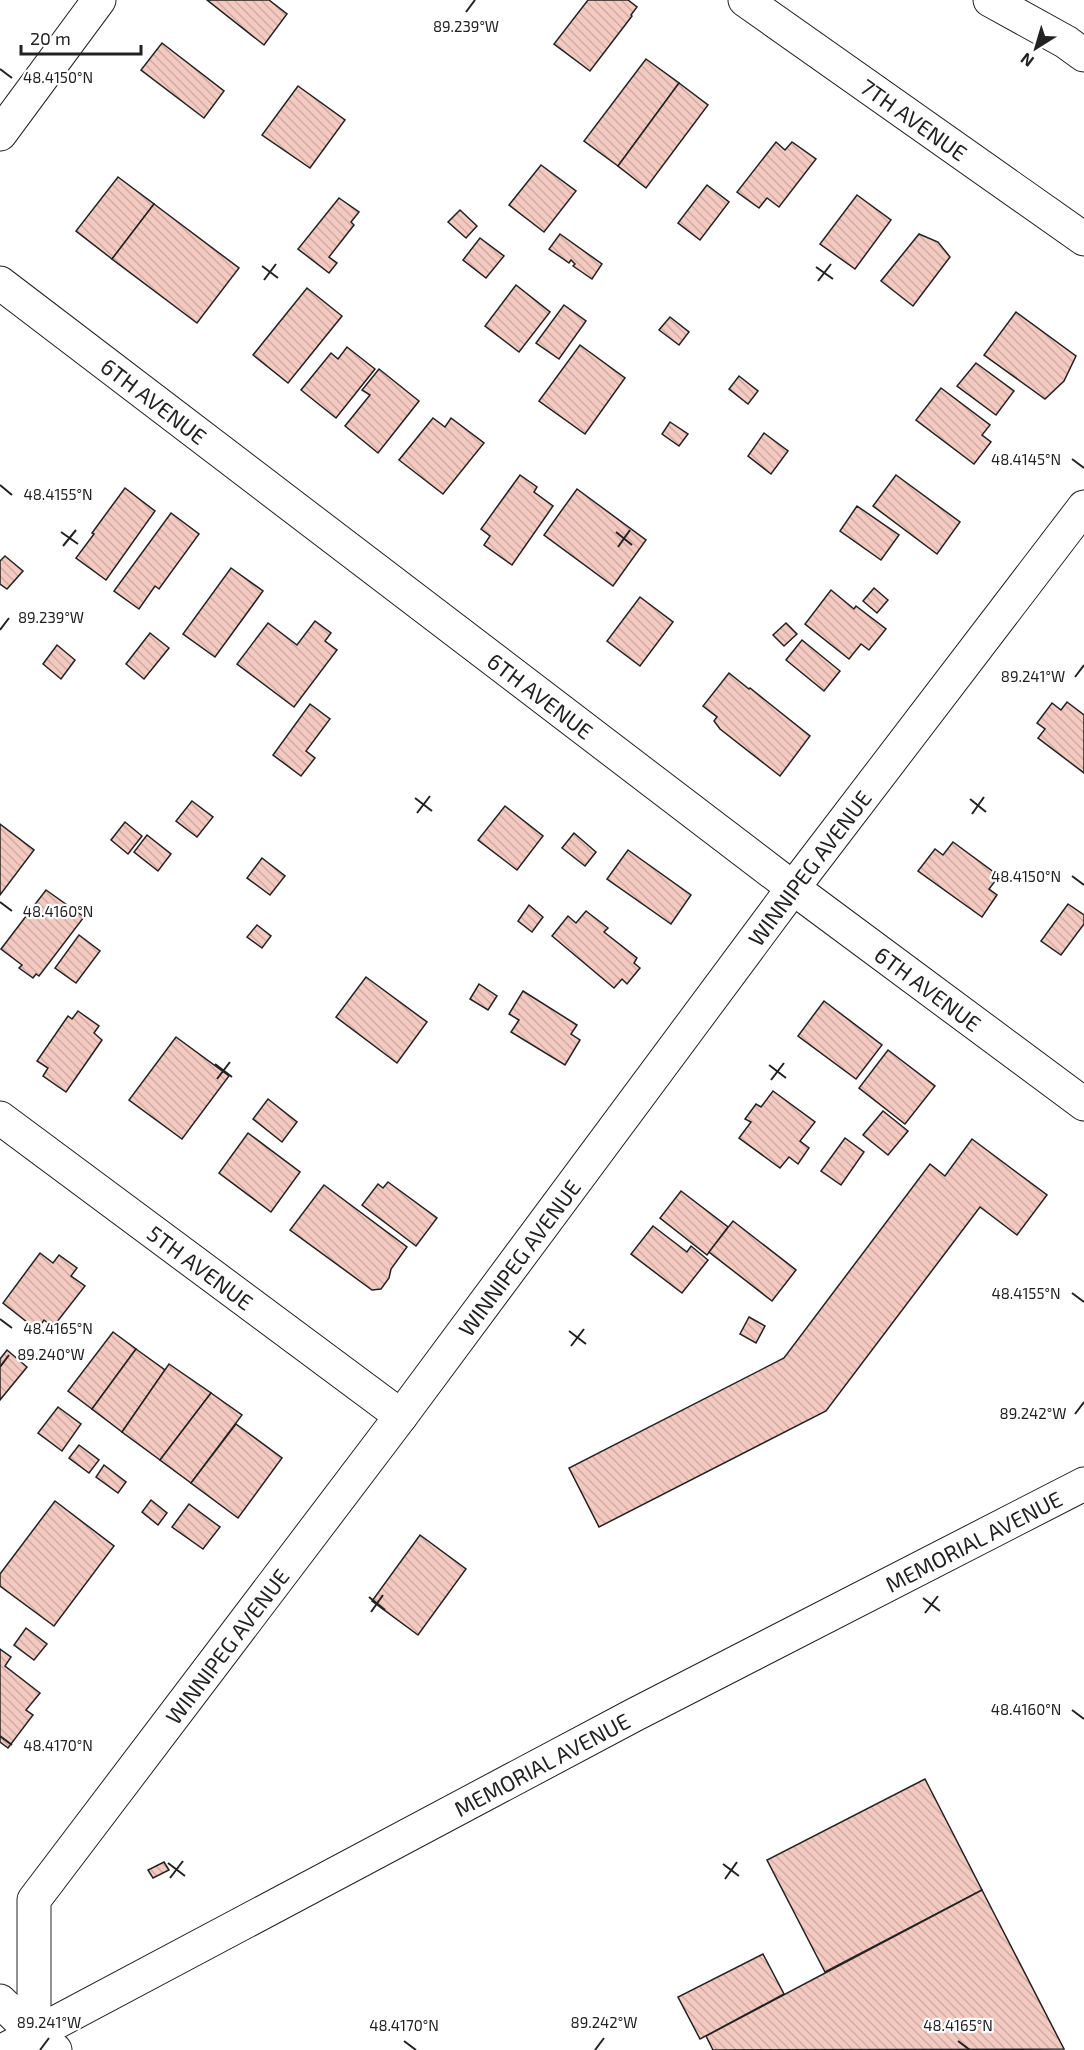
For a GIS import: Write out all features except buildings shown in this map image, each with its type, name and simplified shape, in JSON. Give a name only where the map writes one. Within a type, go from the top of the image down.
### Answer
[{"type":"street","points":[[0,134],[99,0]]},
{"type":"street","name":"7TH AVENUE","points":[[745,0],[1084,238]]},
{"type":"street","points":[[990,0],[1075,49]]},
{"type":"street","points":[[1024,0],[1075,49]]},
{"type":"street","name":"6TH AVENUE","points":[[0,283],[793,888],[1084,1104]]},
{"type":"street","name":"WINNIPEG AVENUE","points":[[45,2042],[34,1900],[401,1416],[793,888],[1084,507]]},
{"type":"street","name":"5TH AVENUE","points":[[0,1118],[401,1416]]},
{"type":"street","name":"MEMORIAL AVENUE","points":[[4,2050],[45,2042],[634,1714],[1084,1484]]},
{"type":"street","points":[[0,2001],[45,2042]]}]
